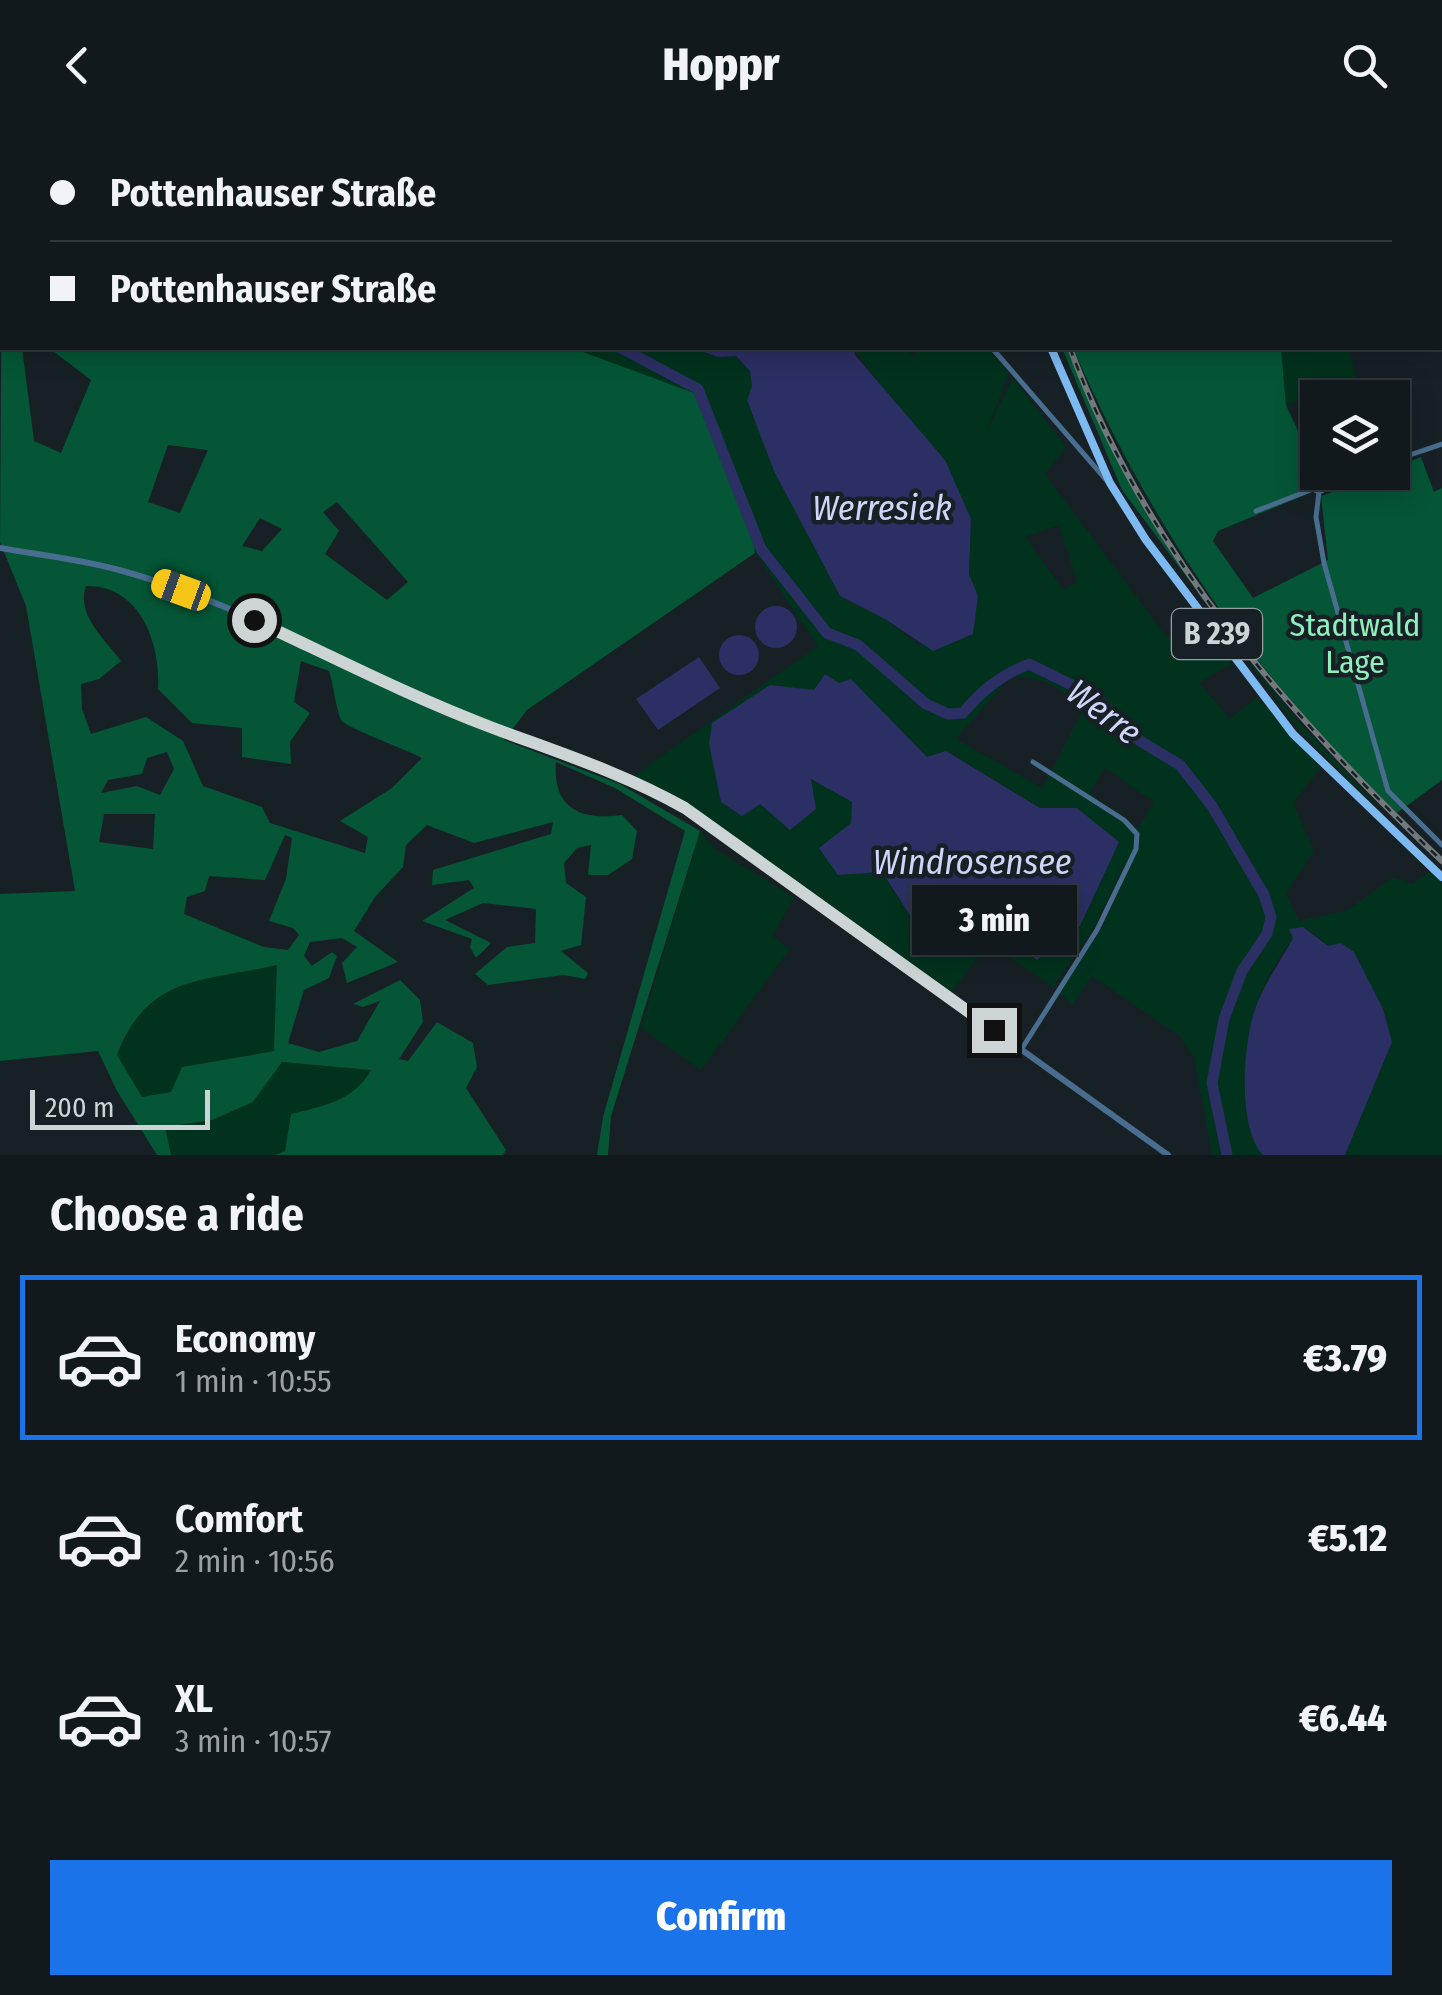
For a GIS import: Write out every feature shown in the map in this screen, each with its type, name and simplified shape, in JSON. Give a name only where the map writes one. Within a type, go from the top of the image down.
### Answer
[{"type":"main road","name":"B 239","points":[[1052,350],[1110,483],[1150,545],[1294,734],[1442,877]]},
{"type":"street","points":[[994,350],[1100,478],[1110,483]]},
{"type":"street","points":[[1410,455],[1442,444]]},
{"type":"street","points":[[1256,510],[1314,488],[1319,492]]},
{"type":"street","points":[[1319,492],[1323,490]]},
{"type":"street","points":[[1319,492],[1316,517],[1324,563],[1388,791],[1442,844]]},
{"type":"street","points":[[0,548],[98,564],[152,580],[228,609],[478,722],[617,772],[685,808],[1168,1155]]},
{"type":"street","points":[[1021,1050],[1097,930],[1136,848],[1136,834],[1124,820],[1033,762]]},
{"type":"green space","points":[[1,350],[22,350],[34,441],[61,453],[91,380],[52,350],[577,350],[694,393],[753,538],[755,553],[527,710],[504,740],[620,784],[700,831],[611,1116],[608,1155],[597,1155],[603,1117],[685,831],[615,788],[556,762],[559,791],[572,808],[594,816],[622,815],[637,831],[632,859],[608,875],[588,875],[591,845],[577,848],[564,863],[566,883],[586,897],[581,945],[561,951],[588,973],[585,979],[564,975],[488,985],[475,974],[507,947],[535,943],[536,909],[483,903],[445,920],[491,943],[476,958],[470,947],[472,939],[422,921],[474,888],[469,880],[432,885],[433,870],[551,834],[553,822],[474,843],[427,825],[406,845],[403,867],[375,897],[354,931],[398,962],[347,983],[342,963],[357,947],[342,938],[310,942],[304,956],[312,966],[332,952],[337,956],[329,978],[304,990],[288,1043],[319,1052],[357,1041],[380,1001],[363,1007],[353,1004],[400,980],[420,1000],[423,1022],[399,1059],[408,1061],[437,1022],[473,1043],[477,1067],[466,1088],[506,1150],[503,1155],[275,1155],[285,1151],[291,1114],[347,1095],[371,1070],[282,1062],[253,1102],[212,1120],[165,1127],[171,1155],[157,1155],[117,1091],[98,1051],[0,1061],[0,894],[75,891],[26,606],[0,542]],"holes":[[[168,445],[208,450],[180,513],[148,502]],[[337,502],[408,582],[387,600],[325,554],[339,531],[323,512]],[[260,518],[282,529],[262,551],[242,546]],[[86,586],[105,588],[134,607],[144,621],[156,654],[158,689],[192,723],[242,728],[242,757],[291,764],[290,742],[310,713],[294,702],[301,661],[329,671],[341,720],[422,758],[392,788],[340,821],[368,837],[365,853],[270,823],[262,807],[203,786],[183,741],[146,717],[91,734],[82,709],[81,684],[99,679],[121,661],[93,626],[84,597]],[[167,752],[174,769],[160,795],[137,786],[101,793],[108,780],[142,774],[147,758]],[[104,814],[155,814],[153,849],[99,842]],[[285,835],[292,838],[286,879],[269,921],[293,928],[299,935],[288,950],[264,947],[184,914],[187,897],[205,891],[209,876],[265,880]],[[277,965],[274,1051],[182,1067],[171,1092],[142,1097],[117,1055],[129,1029],[144,1010],[180,986]]]},
{"type":"green space","points":[[569,350],[699,350],[718,357],[736,356],[750,371],[752,386],[839,596],[885,619],[919,645],[972,634],[978,596],[969,574],[971,519],[855,350],[906,350],[913,356],[920,350],[990,350],[1009,374],[986,432],[1013,378],[1066,447],[1045,474],[1168,639],[1196,618],[1232,663],[1199,683],[1230,719],[1257,697],[1321,768],[1293,803],[1314,851],[1286,893],[1299,921],[1348,910],[1393,877],[1412,884],[1430,872],[1442,883],[1442,1155],[1345,1155],[1392,1042],[1328,946],[1304,927],[1269,977],[1251,1024],[1246,1106],[1249,1125],[1263,1155],[1212,1155],[1194,1058],[1180,1036],[1092,976],[1072,1005],[1058,991],[1101,930],[1132,863],[1126,861],[1094,927],[1053,987],[996,948],[980,954],[949,996],[712,821],[632,777],[818,646],[754,551]],"holes":[[[1059,525],[1077,582],[1064,590],[1025,537]],[[1010,677],[1050,684],[1082,712],[1042,788],[956,739]],[[851,680],[927,757],[947,751],[1040,808],[1077,808],[1037,960],[1003,937],[969,952],[926,940],[851,823],[852,802],[810,779],[790,829],[760,804]],[[1105,768],[1154,802],[1138,829],[1089,793]]]},
{"type":"green space","points":[[1063,350],[1067,350],[1140,503],[1198,592],[1122,490]]},
{"type":"green space","name":"Stadtwald Lage","points":[[1074,350],[1281,350],[1286,405],[1300,435],[1300,490],[1317,490],[1218,531],[1213,541],[1253,598],[1328,560],[1321,496],[1339,490],[1410,490],[1410,461],[1421,457],[1434,492],[1442,488],[1442,780],[1397,813],[1345,761],[1252,653],[1211,597],[1137,478]]},
{"type":"green space","points":[[1281,350],[1349,350],[1356,380],[1300,380],[1300,401],[1286,405]]},
{"type":"green space","points":[[1213,613],[1287,709],[1392,821],[1301,733]]},
{"type":"green space","points":[[700,831],[715,849],[794,897],[773,936],[790,949],[701,1070],[641,1028]]},
{"type":"green space","points":[[278,964],[275,1051],[182,1067],[172,1092],[142,1098],[117,1055],[129,1029],[144,1010],[181,986]]},
{"type":"green space","points":[[282,1062],[372,1070],[347,1095],[291,1114],[285,1151],[275,1155],[171,1155],[164,1127],[212,1120],[253,1102]]},
{"type":"water","name":"Werresiek","points":[[699,350],[854,350],[945,460],[971,519],[969,574],[978,596],[973,634],[933,651],[885,619],[840,596],[774,471],[747,400],[752,386],[750,371],[736,356],[718,357]]},
{"type":"water","points":[[776,606],[791,612],[797,627],[791,642],[776,648],[761,642],[755,627],[761,612]]},
{"type":"water","points":[[739,635],[753,641],[759,655],[753,669],[739,675],[725,669],[719,655],[725,641]]},
{"type":"water","points":[[699,657],[720,688],[658,730],[636,699]]},
{"type":"water","name":"Windrosensee","points":[[825,674],[839,683],[851,679],[927,757],[946,751],[1040,808],[1077,808],[1119,842],[1080,926],[1037,960],[1003,937],[969,952],[926,940],[882,872],[838,875],[819,848],[851,823],[852,802],[811,779],[816,809],[790,830],[760,804],[742,816],[721,802],[709,744],[712,723],[770,685],[814,690]]},
{"type":"water","points":[[1303,927],[1328,946],[1341,943],[1354,952],[1383,1009],[1392,1042],[1345,1155],[1263,1155],[1249,1126],[1245,1063],[1255,1009],[1293,938],[1289,929]]},
{"type":"waterway","name":"Werre","points":[[625,350],[698,389],[761,549],[827,633],[858,645],[926,704],[948,714],[963,713],[993,684],[1029,664],[1096,697],[1140,741],[1180,765],[1212,806],[1264,895],[1271,917],[1267,934],[1242,971],[1224,1019],[1212,1083],[1227,1155]]},
{"type":"railway","points":[[1071,350],[1101,422],[1138,493],[1226,626],[1329,747],[1442,861]]},
{"type":"route","points":[[254,620],[495,729],[577,756],[650,788],[685,808],[994,1030]]}]
